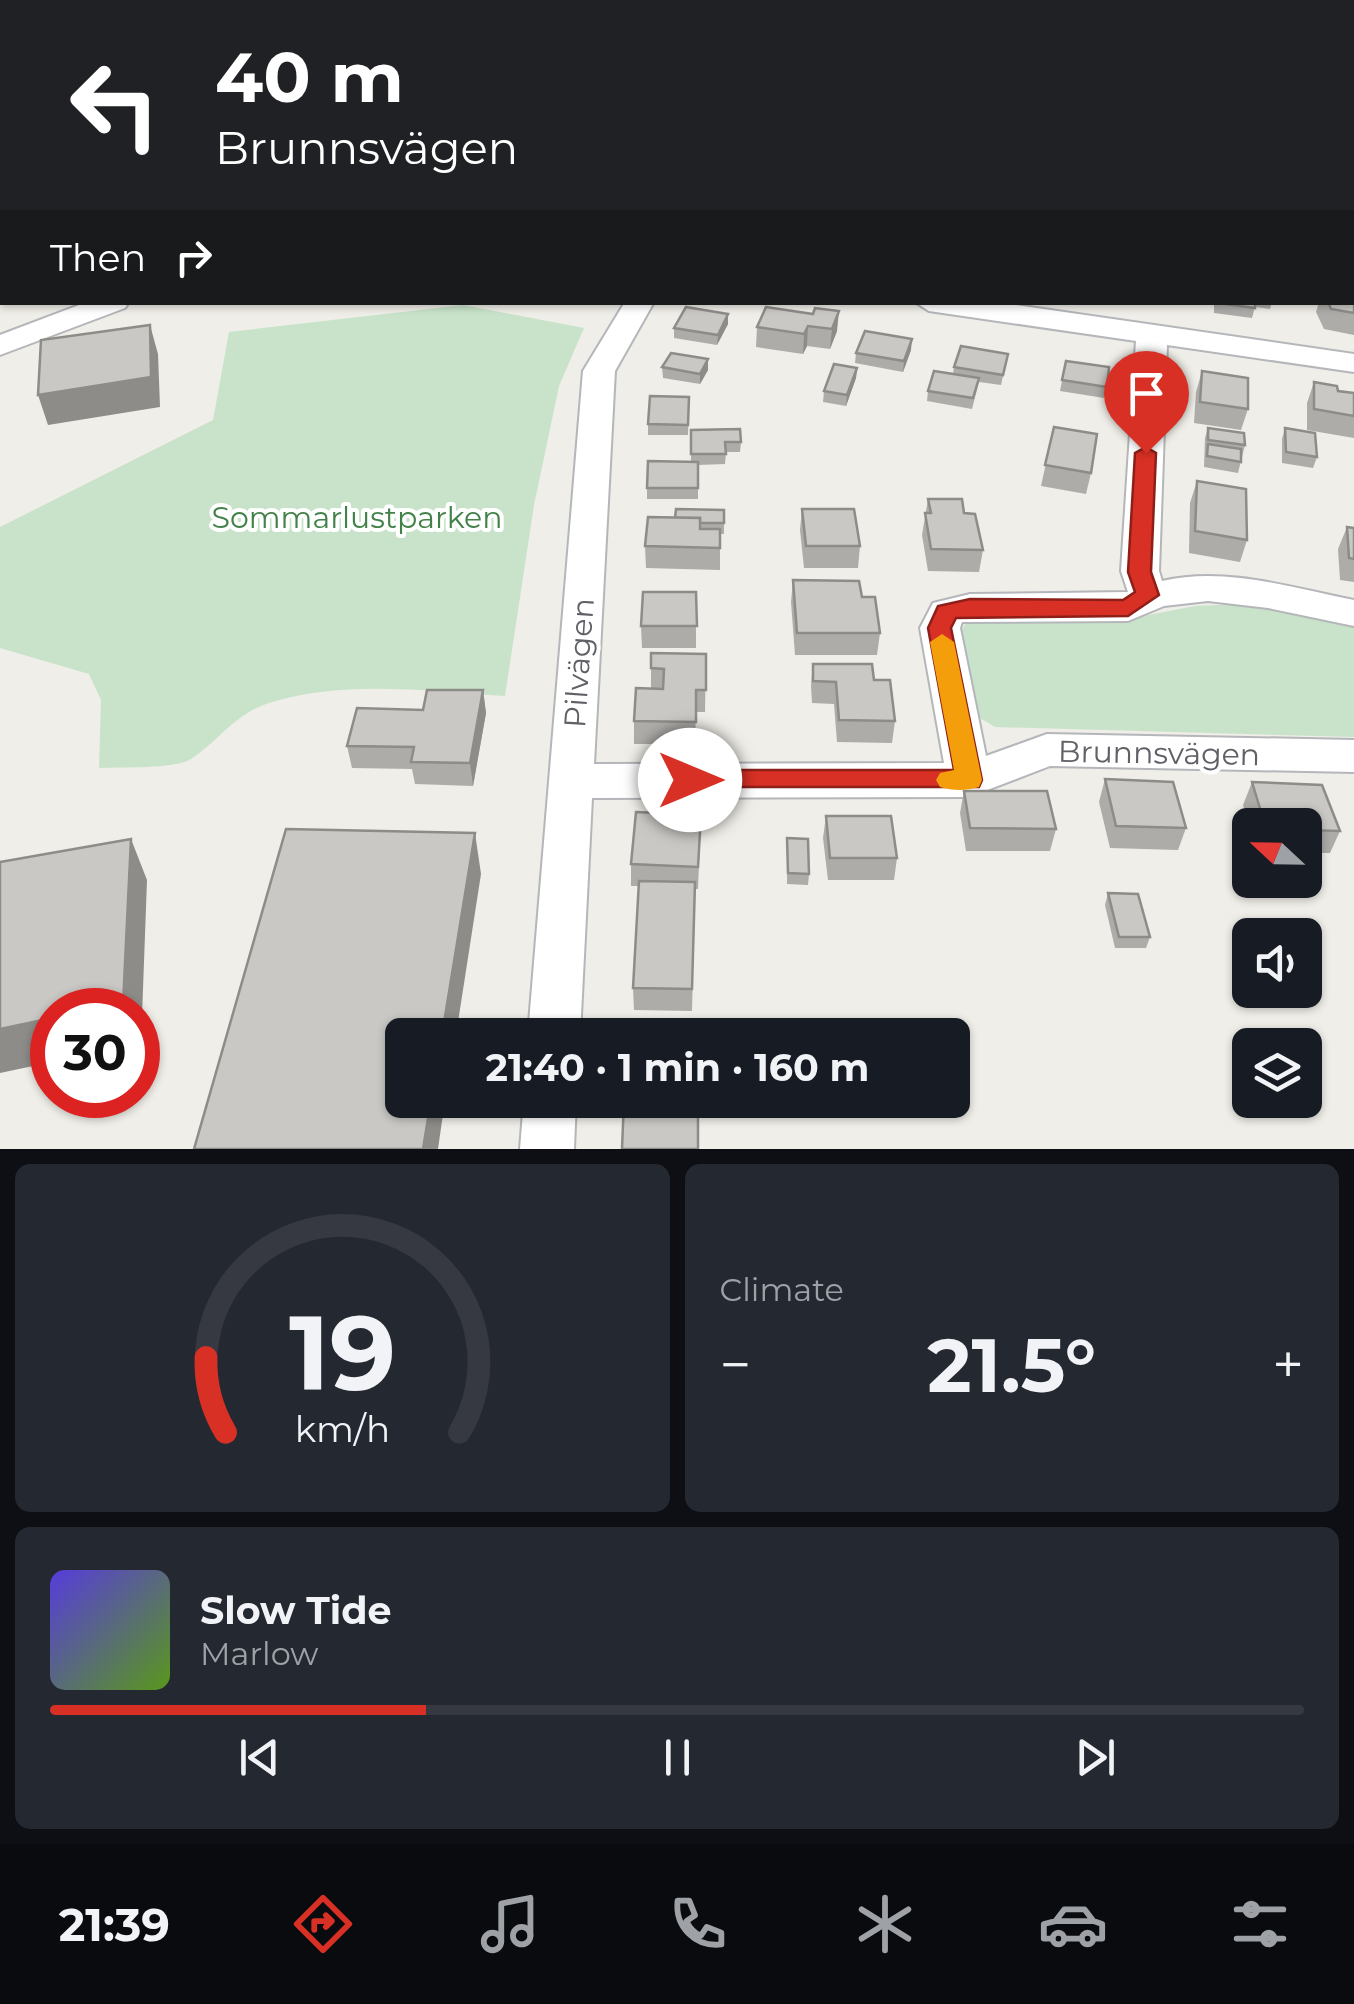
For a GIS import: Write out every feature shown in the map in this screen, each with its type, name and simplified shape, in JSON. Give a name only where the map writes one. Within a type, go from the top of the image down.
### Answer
[{"type":"street","points":[[0,346],[106,305]]},
{"type":"street","name":"Pilvägen","points":[[555,1018],[599,371],[638,305]]},
{"type":"street","points":[[948,305],[1354,363]]},
{"type":"street","points":[[1148,595],[1140,572],[1152,335]]},
{"type":"street","points":[[969,780],[940,628],[947,612],[970,607],[1128,608],[1148,595],[1197,585],[1354,614]]},
{"type":"street","name":"Brunnsvägen","points":[[570,780],[969,780],[1047,750],[1354,756]]},
{"type":"street","points":[[547,1149],[549,1118]]},
{"type":"green space","name":"Sommarlustparken","points":[[463,305],[584,328],[559,386],[534,505],[505,696],[354,689],[295,696],[244,715],[184,762],[99,768],[101,700],[89,674],[0,648],[0,527],[213,420],[229,332]]},
{"type":"green space","points":[[1240,604],[1354,625],[1354,737],[995,727],[978,717],[960,633],[968,619],[1133,618],[1195,606]]},
{"type":"building","points":[[1329,305],[1354,305],[1354,313],[1331,309]]},
{"type":"building","points":[[686,307],[728,314],[718,335],[674,328]]},
{"type":"building","points":[[766,307],[813,314],[815,308],[839,311],[832,329],[808,326],[804,334],[757,327]]},
{"type":"building","points":[[150,325],[151,377],[38,395],[41,340]]},
{"type":"building","points":[[865,331],[912,339],[904,361],[856,353]]},
{"type":"building","points":[[961,346],[1008,354],[1003,375],[954,367]]},
{"type":"building","points":[[671,353],[708,359],[700,374],[662,367]]},
{"type":"building","points":[[1066,361],[1109,367],[1107,387],[1062,380]]},
{"type":"building","points":[[834,364],[857,368],[847,395],[824,391]]},
{"type":"building","points":[[934,371],[979,378],[973,398],[928,391]]},
{"type":"building","points":[[1202,371],[1248,378],[1248,409],[1200,402]]},
{"type":"building","points":[[1314,382],[1354,393],[1354,416],[1314,409]]},
{"type":"building","points":[[650,396],[689,397],[688,425],[648,424]]},
{"type":"building","points":[[1054,427],[1097,434],[1091,473],[1045,465]]},
{"type":"building","points":[[1208,428],[1244,433],[1245,445],[1208,440]]},
{"type":"building","points":[[1285,428],[1315,433],[1317,457],[1286,452]]},
{"type":"building","points":[[740,429],[741,442],[725,442],[726,454],[691,454],[691,430]]},
{"type":"building","points":[[1208,444],[1241,449],[1241,462],[1207,456]]},
{"type":"building","points":[[648,461],[698,462],[698,488],[647,488]]},
{"type":"building","points":[[1197,481],[1246,489],[1247,540],[1195,531]]},
{"type":"building","points":[[928,499],[962,499],[964,513],[975,514],[983,550],[931,549],[925,513],[931,513]]},
{"type":"building","points":[[676,509],[724,510],[724,523],[675,518]]},
{"type":"building","points":[[802,509],[854,509],[860,546],[806,546]]},
{"type":"building","points":[[648,517],[700,518],[700,529],[720,529],[720,548],[645,546]]},
{"type":"building","points":[[1347,527],[1354,528],[1354,559],[1349,558]]},
{"type":"building","points":[[793,580],[859,581],[862,597],[875,597],[880,633],[797,633]]},
{"type":"building","points":[[643,592],[696,592],[697,626],[641,626]]},
{"type":"building","points":[[651,653],[706,654],[706,690],[696,690],[696,722],[634,721],[636,688],[663,689],[664,669],[651,668]]},
{"type":"building","points":[[813,664],[872,664],[874,680],[890,680],[895,721],[839,720],[836,682],[813,681]]},
{"type":"building","points":[[427,690],[483,690],[470,763],[411,762],[414,747],[347,746],[357,708],[423,710]]},
{"type":"building","points":[[1105,779],[1173,782],[1186,828],[1116,826]]},
{"type":"building","points":[[1252,782],[1322,785],[1340,831],[1322,830],[1322,808],[1260,808]]},
{"type":"building","points":[[964,791],[1047,791],[1056,829],[970,828]]},
{"type":"building","points":[[636,812],[701,815],[698,867],[631,864]]},
{"type":"building","points":[[826,816],[891,816],[897,858],[830,858]]},
{"type":"building","points":[[286,829],[475,833],[445,1018],[385,1018],[385,1118],[428,1118],[423,1149],[194,1149]]},
{"type":"building","points":[[787,838],[808,839],[809,874],[788,873]]},
{"type":"building","points":[[131,839],[124,988],[30,988],[30,1023],[0,1029],[0,862]]},
{"type":"building","points":[[639,881],[695,882],[692,989],[633,988]]},
{"type":"building","points":[[1108,893],[1138,894],[1150,937],[1119,937]]},
{"type":"building","points":[[623,1118],[698,1118],[698,1149],[622,1149]]},
{"type":"slow traffic","points":[[942,642],[969,780],[949,780]]},
{"type":"route","points":[[690,780],[969,780],[940,628],[947,612],[970,607],[1128,608],[1148,595],[1140,572],[1146,453]]}]
